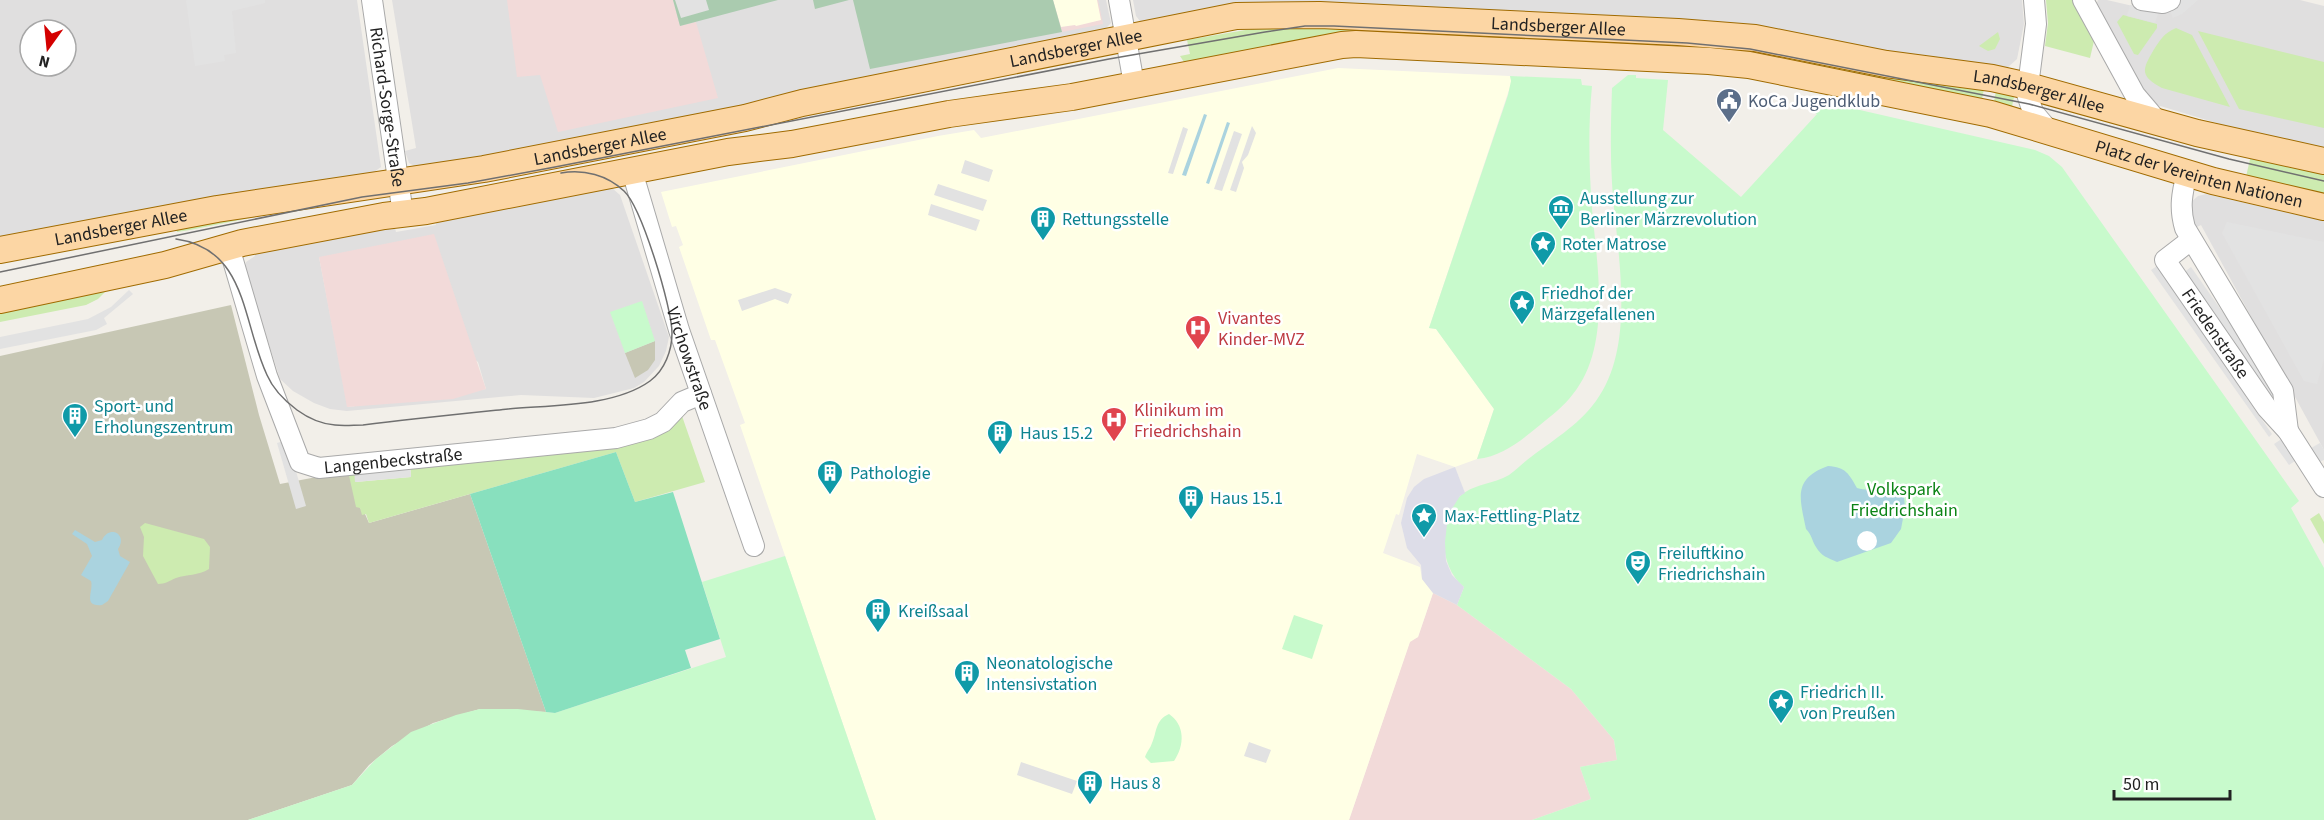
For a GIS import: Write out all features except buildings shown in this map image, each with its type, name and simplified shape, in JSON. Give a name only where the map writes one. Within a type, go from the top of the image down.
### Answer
[{"type":"main road","name":"Landsberger Allee","points":[[0,250],[197,213],[484,168],[681,131],[801,103],[1236,16],[1273,14],[1678,32],[1755,38],[1886,64],[1987,77],[2158,122]]},
{"type":"main road","name":"Landsberger Allee","points":[[0,300],[165,265],[231,254],[403,214],[728,152],[792,144],[949,114],[1049,100],[1341,45],[1698,60],[1749,66],[1991,114],[2062,137]]},
{"type":"main road","points":[[2158,122],[2324,161]]},
{"type":"main road","name":"Platz der Vereinten Nationen","points":[[2062,137],[2187,173],[2324,207]]},
{"type":"street","name":"Richard-Sorge-Straße","points":[[372,0],[403,214]]},
{"type":"street","points":[[1119,0],[1134,84]]},
{"type":"street","points":[[2034,0],[2035,32],[2027,94],[2033,112],[2062,137]]},
{"type":"street","points":[[2082,0],[2135,96],[2158,122]]},
{"type":"street","points":[[2142,0],[2163,3],[2170,0]]},
{"type":"street","name":"Virchowstraße","points":[[632,171],[679,330],[754,546]]},
{"type":"street","name":"Friedenstraße","points":[[2187,173],[2180,214],[2191,240],[2283,391],[2288,430]]},
{"type":"street","name":"Friedenstraße","points":[[2191,240],[2165,260],[2267,408],[2288,430],[2324,487]]},
{"type":"street","name":"Langenbeckstraße","points":[[231,254],[262,361],[300,462],[319,468],[616,438],[649,429],[663,422],[682,402],[701,394]]},
{"type":"shaded area","points":[[0,0],[357,0],[381,167],[374,172],[172,209],[171,205],[158,207],[158,211],[0,237]]},
{"type":"shaded area","points":[[186,0],[265,0],[265,3],[232,11],[236,53],[224,55],[225,61],[195,66]]},
{"type":"shaded area","points":[[392,0],[1106,0],[1111,23],[1099,35],[424,169],[424,165],[414,166],[409,163],[405,151],[416,148]]},
{"type":"shaded area","points":[[507,0],[673,0],[680,26],[696,22],[718,98],[558,132],[540,75],[517,77]]},
{"type":"shaded area","points":[[673,0],[778,0],[680,26]]},
{"type":"shaded area","points":[[675,0],[706,0],[709,10],[681,18]]},
{"type":"shaded area","points":[[813,0],[849,0],[815,9]]},
{"type":"shaded area","points":[[853,0],[1053,0],[1062,32],[870,69]]},
{"type":"shaded area","points":[[1053,0],[1098,0],[1103,24],[1062,32]]},
{"type":"shaded area","points":[[1053,0],[1097,0],[1101,20],[1061,27]]},
{"type":"shaded area","points":[[1133,0],[2022,0],[2024,24],[2017,59],[2006,69],[1352,5],[1293,2],[1144,22],[1136,16]]},
{"type":"shaded area","points":[[2098,0],[2150,10],[2176,4],[2182,0],[2300,0],[2324,6],[2324,150],[2250,133],[2157,105],[2146,95],[2096,5]]},
{"type":"shaded area","points":[[2182,0],[2198,0],[2182,14],[2173,18],[2169,8]]},
{"type":"shaded area","points":[[2130,5],[2159,10],[2155,23],[2127,16]]},
{"type":"shaded area","name":"Klinikum im Friedrichshain","points":[[1338,68],[1510,76],[1512,81],[1429,328],[1436,329],[1494,409],[1477,459],[1455,467],[1417,454],[1399,515],[1396,514],[1383,553],[1420,567],[1422,579],[1433,593],[1418,637],[1410,642],[1349,820],[876,820],[740,425],[745,423],[715,340],[711,340],[679,247],[683,245],[676,226],[672,227],[661,192],[938,136],[974,130],[981,138]]},
{"type":"shaded area","points":[[1252,126],[1256,133],[1248,155],[1242,162],[1244,168],[1236,192],[1230,190]]},
{"type":"shaded area","points":[[1183,127],[1188,129],[1173,174],[1168,173]]},
{"type":"shaded area","points":[[1234,131],[1242,134],[1222,191],[1214,189]]},
{"type":"shaded area","points":[[965,160],[993,170],[989,182],[961,173]]},
{"type":"shaded area","points":[[938,184],[987,200],[983,211],[934,195]]},
{"type":"shaded area","points":[[612,188],[620,195],[669,337],[659,366],[644,382],[634,388],[594,398],[521,395],[347,411],[330,409],[293,391],[280,379],[245,269],[246,262],[255,256],[254,251],[394,224],[396,232],[436,225],[435,217]],"holes":[[[319,257],[478,362],[486,389],[348,407]]]},
{"type":"shaded area","points":[[2206,194],[2324,221],[2324,450],[2201,225],[2193,229],[2190,203],[2198,196]]},
{"type":"shaded area","points":[[931,204],[980,220],[976,231],[928,215]]},
{"type":"shaded area","points":[[2227,222],[2324,242],[2324,359],[2317,384],[2304,381],[2222,233]]},
{"type":"shaded area","points":[[434,234],[486,389],[453,399],[347,407],[319,257]]},
{"type":"shaded area","points":[[2160,264],[2251,393],[2246,397],[2272,434],[2269,437],[2151,270]]},
{"type":"shaded area","points":[[2191,267],[2278,394],[2268,400],[2182,274]]},
{"type":"shaded area","points":[[775,288],[792,294],[788,304],[775,299],[742,311],[738,300]]},
{"type":"shaded area","points":[[129,290],[133,294],[104,318],[107,324],[96,330],[0,349],[0,337],[88,319],[111,307]]},
{"type":"shaded area","points":[[231,305],[259,415],[280,484],[348,471],[360,508],[369,523],[470,494],[546,712],[480,709],[433,723],[392,746],[369,765],[352,785],[248,820],[0,820],[0,356]]},
{"type":"shaded area","points":[[655,341],[655,360],[648,370],[635,378],[625,353]]},
{"type":"shaded area","points":[[2283,438],[2298,459],[2289,465],[2274,444]]},
{"type":"shaded area","points":[[287,440],[306,506],[296,509],[277,443]]},
{"type":"shaded area","points":[[2320,443],[2324,450],[2324,460],[2319,462],[2311,448]]},
{"type":"shaded area","points":[[410,463],[411,477],[355,482],[354,469]]},
{"type":"shaded area","name":"Max-Fettling-Platz","points":[[1455,467],[1465,493],[1460,496],[1448,515],[1445,542],[1446,561],[1452,575],[1464,587],[1457,605],[1433,593],[1422,579],[1421,565],[1407,548],[1401,523],[1407,498],[1414,487],[1424,479]]},
{"type":"shaded area","points":[[1433,593],[1457,605],[1571,689],[1614,740],[1617,760],[1580,767],[1591,799],[1532,820],[1349,820],[1410,641],[1418,637]]},
{"type":"shaded area","points":[[1249,742],[1271,750],[1266,763],[1244,756]]},
{"type":"shaded area","points":[[1021,762],[1077,781],[1072,794],[1017,775]]},
{"type":"green space","points":[[2046,0],[2074,0],[2094,41],[2090,58],[2045,46],[2048,23]]},
{"type":"green space","points":[[2123,15],[2157,24],[2157,28],[2138,55],[2134,54],[2117,22]]},
{"type":"green space","points":[[1281,24],[1729,41],[1985,84],[1981,104],[1757,60],[1350,37],[1186,65],[1180,56],[1190,54],[1187,40]]},
{"type":"green space","points":[[2176,28],[2192,35],[2230,107],[2162,88],[2147,76],[2145,68],[2153,51],[2165,35]]},
{"type":"green space","points":[[2198,31],[2324,62],[2324,128],[2239,109]]},
{"type":"green space","points":[[1998,32],[2000,39],[1995,49],[1988,51],[1979,46]]},
{"type":"green space","name":"Volkspark Friedrichshain","points":[[1628,75],[1636,75],[1636,78],[1668,80],[1663,130],[1741,197],[1817,114],[1813,112],[1816,100],[2035,150],[2049,156],[2062,167],[2299,501],[2291,508],[2324,568],[2324,820],[1532,820],[1591,799],[1580,767],[1617,760],[1614,740],[1571,689],[1457,605],[1464,587],[1450,568],[1446,556],[1444,530],[1452,506],[1459,497],[1470,489],[1509,475],[1563,433],[1589,410],[1609,378],[1617,352],[1621,324],[1620,266],[1611,171],[1612,88]]},
{"type":"green space","points":[[1510,76],[1581,79],[1582,85],[1592,86],[1590,162],[1598,279],[1597,329],[1593,353],[1585,375],[1566,403],[1511,447],[1495,455],[1477,459],[1494,409],[1436,329],[1429,328],[1508,95]]},
{"type":"green space","points":[[1997,86],[2011,90],[2010,96],[2014,97],[2011,111],[1993,106]]},
{"type":"green space","points":[[2251,155],[2324,171],[2324,198],[2245,181]]},
{"type":"green space","points":[[324,203],[177,232],[175,224]]},
{"type":"green space","points":[[107,290],[98,299],[86,305],[0,322],[0,313]]},
{"type":"green space","points":[[642,301],[655,341],[625,353],[610,312]]},
{"type":"green space","points":[[682,416],[705,482],[635,502],[616,452],[369,523],[366,514],[362,515],[360,508],[356,507],[348,471],[354,469],[356,482],[411,477],[410,463],[630,443]]},
{"type":"green space","points":[[616,452],[635,502],[673,492],[720,639],[685,650],[691,668],[555,713],[546,712],[470,494]]},
{"type":"green space","points":[[2319,513],[2324,522],[2324,544],[2310,519]]},
{"type":"green space","points":[[145,523],[204,539],[210,547],[209,569],[158,584],[143,556],[144,537],[140,527]]},
{"type":"green space","points":[[785,556],[876,820],[248,820],[352,785],[376,759],[411,732],[456,715],[480,709],[518,709],[555,713],[726,657],[702,582]]},
{"type":"green space","points":[[1294,615],[1323,625],[1312,659],[1282,649]]},
{"type":"green space","points":[[1169,714],[1181,729],[1178,755],[1174,761],[1151,763],[1145,757],[1159,723]]},
{"type":"water","points":[[1204,114],[1207,115],[1186,176],[1182,175]]},
{"type":"water","points":[[1227,122],[1230,123],[1209,184],[1206,183]]},
{"type":"water","points":[[1828,466],[1846,472],[1857,488],[1888,489],[1904,496],[1905,508],[1901,529],[1891,543],[1837,562],[1818,550],[1806,529],[1801,491],[1809,477]]},
{"type":"water","points":[[75,530],[95,542],[102,540],[109,533],[117,533],[121,539],[118,549],[120,556],[130,562],[108,601],[102,605],[92,604],[91,581],[81,575],[92,556],[87,544],[72,534]]},
{"type":"pier","points":[[1867,531],[1874,534],[1877,541],[1874,548],[1867,551],[1860,548],[1857,541],[1860,534]]},
{"type":"tram line","points":[[0,272],[362,197],[468,183],[1109,59],[1305,26],[1687,43],[1750,49],[2029,104],[2229,159],[2324,181]]},
{"type":"tram line","points":[[176,239],[200,246],[217,257],[230,273],[239,291],[259,355],[270,380],[288,403],[315,420],[335,425],[363,425],[601,400],[635,390],[650,381],[660,371],[669,353],[672,339],[671,320],[662,282],[647,237],[624,191],[595,174],[561,173]]},
{"type":"place","name":"KoCa Jugendklub","points":[[1729,124]]},
{"type":"place","name":"Ausstellung zur Berliner Märzrevolution","points":[[1561,231]]},
{"type":"place","name":"Rettungsstelle","points":[[1043,242]]},
{"type":"place","name":"Roter Matrose","points":[[1543,267]]},
{"type":"place","name":"Friedhof der Märzgefallenen","points":[[1522,326]]},
{"type":"place","name":"Vivantes Kinder-MVZ","points":[[1198,351]]},
{"type":"place","name":"Sport- und Erholungszentrum","points":[[75,439]]},
{"type":"place","name":"Klinikum im Friedrichshain","points":[[1114,443]]},
{"type":"place","name":"Haus 15.2","points":[[1000,456]]},
{"type":"place","name":"Pathologie","points":[[830,496]]},
{"type":"place","name":"Haus 15.1","points":[[1191,521]]},
{"type":"place","name":"Max-Fettling-Platz","points":[[1424,539]]},
{"type":"place","name":"Freiluftkino Friedrichshain","points":[[1638,586]]},
{"type":"place","name":"Kreißsaal","points":[[878,634]]},
{"type":"place","name":"Neonatologische Intensivstation","points":[[967,696]]},
{"type":"place","name":"Friedrich II. von Preußen","points":[[1781,725]]},
{"type":"place","name":"Haus 8","points":[[1090,806]]}]
